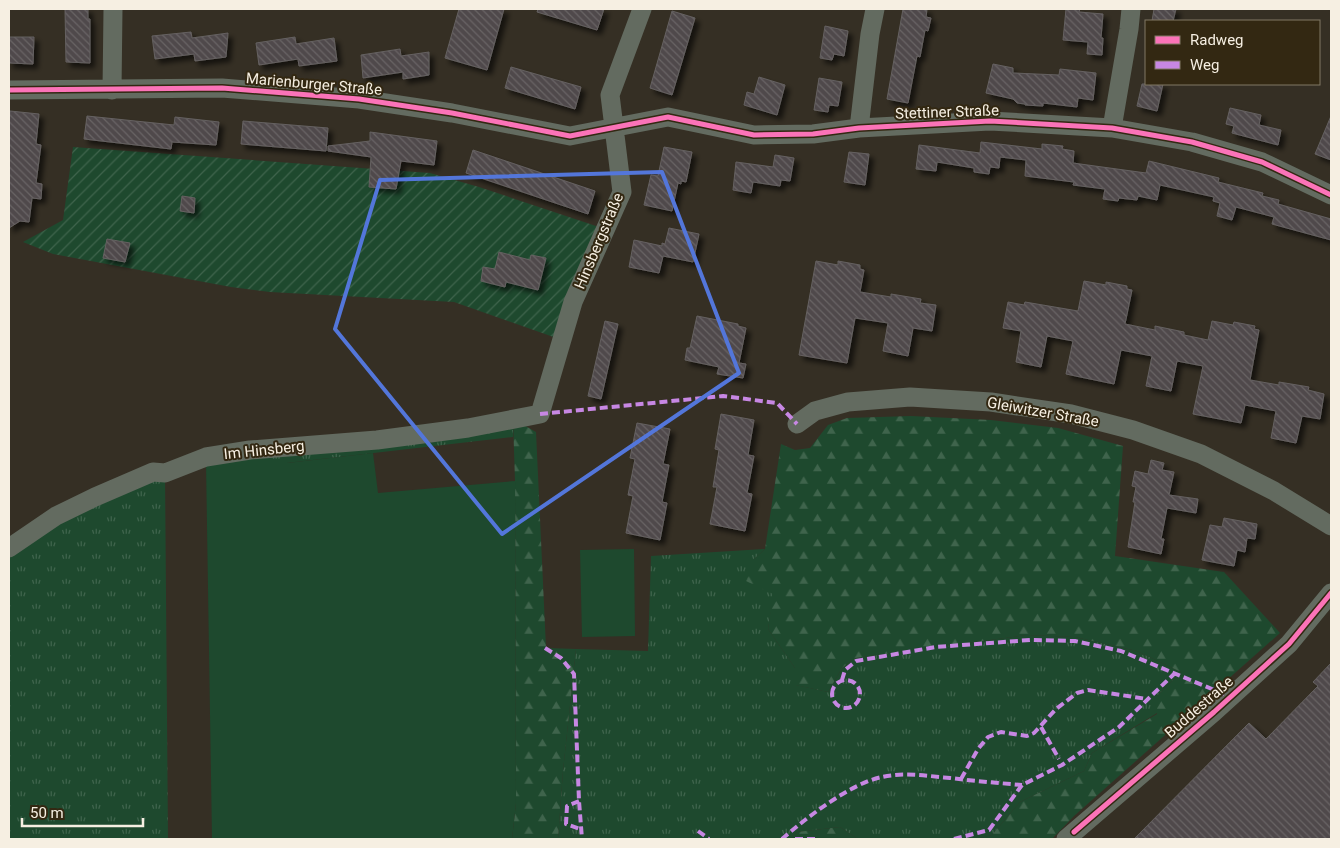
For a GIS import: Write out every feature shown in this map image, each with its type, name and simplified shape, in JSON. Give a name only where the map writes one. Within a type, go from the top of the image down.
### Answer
[{"type":"street","points":[[112,90],[113,9]]},
{"type":"street","name":"Hinsbergstraße","points":[[540,414],[573,302],[622,192],[610,95],[642,9]]},
{"type":"street","points":[[859,128],[870,34],[875,9]]},
{"type":"street","points":[[1112,128],[1130,30],[1131,9]]},
{"type":"street","name":"Marienburger Straße","points":[[9,90],[222,88],[359,99],[452,113],[570,136],[614,126]]},
{"type":"street","name":"Stettiner Straße","points":[[614,126],[668,117],[754,134],[813,134],[859,128],[990,121],[1112,128],[1192,142],[1262,162],[1331,195]]},
{"type":"street","name":"Gleiwitzer Straße","points":[[797,424],[815,411],[848,402],[910,398],[991,402],[1071,414],[1133,430],[1201,454],[1274,491],[1331,526]]},
{"type":"street","name":"Im Hinsberg","points":[[9,548],[56,516],[95,497],[153,472],[165,473],[206,457],[250,450],[377,440],[468,428],[540,414]]},
{"type":"street","name":"Buddestraße","points":[[1066,839],[1214,712],[1289,644],[1331,593]]},
{"type":"highlighted area","points":[[662,172],[739,373],[502,534],[335,329],[380,180]]},
{"type":"green space","points":[[73,147],[430,173],[479,187],[605,229],[562,340],[454,302],[270,292],[231,287],[53,254],[23,242],[63,220]]},
{"type":"green space","points":[[911,416],[991,420],[1058,428],[1123,446],[1115,556],[1224,572],[1280,633],[1074,816],[1052,839],[976,839],[992,835],[1020,802],[1084,771],[1092,753],[1157,714],[1157,696],[1181,672],[1137,651],[1075,637],[1027,635],[855,658],[842,668],[828,692],[795,685],[795,668],[768,629],[773,594],[746,581],[754,559],[765,549],[781,444],[795,450],[810,448],[828,425],[847,418]]},
{"type":"green space","points":[[513,419],[536,432],[546,648],[576,649],[558,839],[512,839],[516,803],[515,481]]},
{"type":"green space","points":[[513,420],[513,437],[287,463],[206,463]]},
{"type":"green space","points":[[373,453],[378,493],[515,481],[516,803],[512,839],[212,839],[206,463],[287,463]]},
{"type":"green space","points":[[165,473],[168,839],[9,839],[9,548]]},
{"type":"green space","points":[[634,549],[635,636],[582,637],[580,550]]},
{"type":"green space","points":[[765,549],[754,559],[774,594],[768,629],[795,668],[796,685],[828,692],[842,668],[855,658],[1027,635],[1075,637],[1137,651],[1181,672],[1157,696],[1157,713],[1092,753],[1084,771],[1020,802],[992,835],[976,839],[858,839],[840,827],[797,832],[791,839],[558,839],[576,649],[648,651],[651,556]]},
{"type":"green space","points":[[840,827],[858,839],[791,839],[797,832]]},
{"type":"building","points":[[65,9],[88,9],[88,19],[90,19],[90,63],[66,62]]},
{"type":"building","points":[[459,9],[504,9],[487,70],[445,58]]},
{"type":"building","points":[[538,9],[604,9],[597,30],[537,12]]},
{"type":"building","points":[[903,9],[927,9],[926,17],[931,18],[928,31],[925,30],[920,57],[917,56],[908,103],[887,99]]},
{"type":"building","points":[[1066,9],[1080,9],[1079,12],[1103,14],[1102,55],[1087,54],[1088,42],[1063,40]]},
{"type":"building","points":[[1154,9],[1176,9],[1173,20],[1152,20]]},
{"type":"building","points":[[672,11],[695,18],[672,95],[650,88]]},
{"type":"building","points":[[825,26],[848,31],[844,56],[834,54],[832,60],[820,58]]},
{"type":"building","points":[[191,32],[192,38],[228,33],[226,57],[195,61],[194,54],[155,59],[152,36]]},
{"type":"building","points":[[9,37],[34,37],[33,64],[9,63]]},
{"type":"building","points":[[295,37],[296,44],[334,38],[337,61],[299,66],[298,59],[259,65],[256,43]]},
{"type":"building","points":[[400,49],[401,56],[429,52],[429,75],[403,79],[403,72],[363,78],[361,55]]},
{"type":"building","points":[[993,64],[1013,68],[1013,73],[1059,75],[1060,69],[1096,73],[1093,100],[1078,98],[1077,107],[1043,103],[1043,106],[1025,105],[1017,103],[1013,99],[986,93]]},
{"type":"building","points":[[511,67],[581,87],[575,109],[505,88]]},
{"type":"building","points":[[759,77],[785,85],[777,115],[744,105],[747,92],[754,94]]},
{"type":"building","points":[[819,78],[842,82],[838,106],[829,105],[828,112],[814,110]]},
{"type":"building","points":[[1142,84],[1163,85],[1157,111],[1137,106]]},
{"type":"building","points":[[1230,108],[1261,115],[1259,125],[1281,130],[1278,145],[1232,133],[1234,126],[1226,124]]},
{"type":"building","points":[[10,111],[39,114],[36,144],[41,145],[36,183],[42,184],[41,199],[32,198],[29,222],[20,221],[9,228],[9,124]]},
{"type":"building","points":[[87,116],[174,125],[175,117],[219,122],[216,145],[172,142],[171,149],[84,139]]},
{"type":"building","points":[[1331,116],[1331,160],[1315,154]]},
{"type":"building","points":[[243,121],[328,128],[326,151],[241,144]]},
{"type":"building","points":[[370,132],[437,141],[434,165],[401,161],[396,189],[369,187],[371,157],[328,151],[328,146],[370,141]]},
{"type":"building","points":[[981,142],[1042,149],[1042,144],[1063,146],[1062,149],[1074,151],[1073,163],[1146,173],[1149,161],[1219,178],[1218,182],[1263,193],[1262,196],[1279,200],[1278,204],[1331,219],[1331,240],[1272,224],[1274,217],[1236,207],[1232,220],[1217,216],[1220,203],[1213,201],[1214,197],[1160,185],[1157,200],[1138,196],[1137,200],[1119,198],[1118,201],[1103,199],[1105,189],[1073,185],[1074,182],[1025,176],[1026,160],[1000,157],[999,168],[990,167],[989,174],[974,172],[974,168],[937,162],[936,171],[916,169],[919,145],[980,153]]},
{"type":"building","points":[[664,147],[692,152],[686,182],[681,181],[681,184],[678,183],[672,211],[644,205],[651,175],[658,176]]},
{"type":"building","points":[[473,150],[595,191],[588,214],[466,173]]},
{"type":"building","points":[[849,152],[869,154],[865,185],[844,182]]},
{"type":"building","points":[[775,155],[794,158],[790,181],[781,180],[780,186],[753,182],[751,193],[733,190],[736,162],[773,167]]},
{"type":"building","points":[[182,196],[195,198],[194,213],[180,211]]},
{"type":"building","points":[[669,228],[699,234],[693,262],[663,256],[659,273],[629,267],[634,240],[662,246],[662,243],[665,244]]},
{"type":"building","points":[[107,239],[130,243],[125,262],[103,258]]},
{"type":"building","points":[[499,252],[530,260],[531,255],[546,258],[538,290],[506,282],[505,287],[481,281],[483,267],[495,269]]},
{"type":"building","points":[[816,261],[838,265],[838,261],[860,265],[860,269],[864,270],[860,292],[891,297],[891,294],[921,299],[920,303],[936,305],[932,331],[913,328],[908,356],[883,351],[888,323],[855,318],[847,363],[799,355]]},
{"type":"building","points":[[1084,281],[1106,285],[1106,282],[1127,286],[1127,289],[1132,290],[1125,324],[1155,330],[1155,326],[1184,332],[1184,335],[1208,340],[1212,321],[1233,325],[1234,322],[1255,326],[1254,329],[1259,330],[1250,380],[1279,385],[1279,382],[1309,387],[1308,390],[1324,394],[1320,419],[1302,416],[1296,443],[1271,438],[1276,411],[1245,405],[1241,423],[1193,414],[1203,366],[1177,361],[1171,391],[1146,386],[1152,356],[1121,350],[1114,384],[1066,374],[1073,341],[1047,336],[1041,367],[1016,362],[1021,331],[1003,328],[1008,302],[1024,305],[1025,302],[1078,311]]},
{"type":"building","points":[[697,316],[738,324],[738,326],[746,328],[739,363],[746,364],[743,378],[717,374],[719,367],[685,360],[687,348],[690,348]]},
{"type":"building","points":[[605,321],[618,324],[601,399],[588,396]]},
{"type":"building","points":[[721,414],[754,420],[748,455],[754,456],[747,493],[752,494],[745,531],[710,524],[717,487],[713,487],[719,450],[715,449]]},
{"type":"building","points":[[637,423],[670,429],[663,464],[669,465],[662,502],[667,503],[660,540],[626,533],[633,496],[628,495],[635,459],[630,458]]},
{"type":"building","points":[[1151,460],[1164,463],[1162,470],[1174,472],[1169,495],[1198,499],[1196,513],[1167,508],[1161,539],[1164,539],[1161,554],[1128,547],[1135,502],[1133,502],[1136,487],[1132,486],[1135,471],[1148,474]]},
{"type":"building","points":[[1224,518],[1257,524],[1255,539],[1247,538],[1245,552],[1237,550],[1234,566],[1202,560],[1210,525],[1222,527]]},
{"type":"building","points":[[1331,663],[1331,839],[1134,839],[1249,723],[1266,739],[1318,686],[1313,682]]},
{"type":"marked path","points":[[540,414],[723,396],[777,403],[797,424]]},
{"type":"marked path","points":[[842,680],[845,670],[856,661],[936,647],[1030,640],[1075,641],[1121,651],[1231,697]]},
{"type":"marked path","points":[[545,648],[561,658],[574,674],[582,839]]},
{"type":"marked path","points":[[954,839],[989,830],[1022,785],[1062,765],[1119,727],[1174,674]]},
{"type":"marked path","points":[[846,680],[856,684],[860,694],[856,704],[846,708],[836,704],[832,694],[836,684],[846,680]]},
{"type":"marked path","points":[[961,779],[978,749],[988,737],[1001,732],[1027,736],[1034,733],[1056,709],[1077,693],[1088,690],[1147,699]]},
{"type":"marked path","points":[[1041,727],[1059,759]]},
{"type":"marked path","points":[[782,839],[829,802],[857,786],[882,777],[916,775],[1022,785]]},
{"type":"marked path","points":[[579,801],[567,806],[566,824],[580,829]]},
{"type":"marked path","points":[[698,831],[709,839]]},
{"type":"marked path","points":[[795,839],[817,839]]},
{"type":"cycle path","points":[[9,90],[222,88],[359,99],[452,113],[570,136],[668,117],[754,135],[813,134],[859,128],[990,121],[1112,128],[1192,142],[1262,162],[1331,195]]},
{"type":"cycle path","points":[[1074,832],[1214,712],[1289,644],[1331,593]]}]
